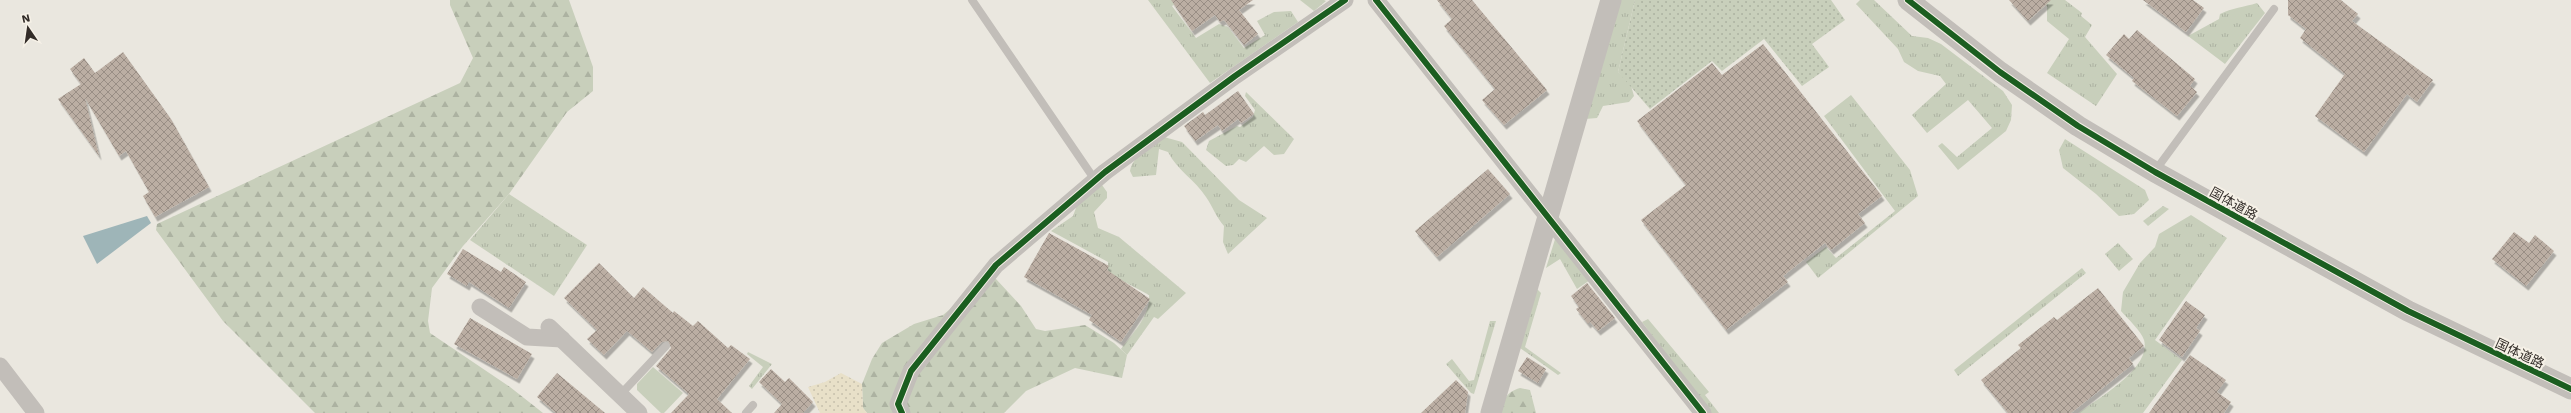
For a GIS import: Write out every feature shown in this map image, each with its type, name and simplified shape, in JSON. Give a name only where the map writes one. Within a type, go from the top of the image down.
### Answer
[{"type":"street","points":[[902,413],[898,404],[911,371],[996,265],[1095,180],[1235,76],[1345,0]]},
{"type":"street","points":[[1376,0],[1703,413]]},
{"type":"street","points":[[1491,413],[1610,0]]},
{"type":"street","name":"国体道路","points":[[1908,0],[2012,80],[2078,126],[2155,172],[2408,311],[2571,389]]},
{"type":"street","points":[[480,308],[527,337],[562,339]]},
{"type":"street","points":[[549,326],[639,413]]},
{"type":"street","points":[[0,366],[36,413]]},
{"type":"lane","points":[[972,0],[1095,180]]},
{"type":"lane","points":[[2155,172],[2274,9]]},
{"type":"lane","points":[[620,394],[666,346]]},
{"type":"lane","points":[[746,413],[753,405]]},
{"type":"green space","points":[[450,0],[569,0],[593,67],[593,91],[567,112],[509,194],[463,246],[432,288],[428,321],[430,333],[510,387],[543,413],[315,413],[223,321],[156,230],[157,224],[460,83],[473,58],[450,5]]},
{"type":"green space","points":[[1148,0],[1180,0],[1172,6],[1196,38],[1219,24],[1228,27],[1244,48],[1265,35],[1257,21],[1274,12],[1291,11],[1298,22],[1210,83]]},
{"type":"green space","points":[[1300,0],[1324,0],[1326,1],[1314,11]]},
{"type":"green space","points":[[1619,0],[1635,0],[1618,72],[1630,82],[1634,96],[1629,102],[1603,106],[1597,118],[1585,119]]},
{"type":"green space","points":[[1635,0],[1831,0],[1845,20],[1812,44],[1829,67],[1802,86],[1764,39],[1722,71],[1712,61],[1650,109],[1618,72]]},
{"type":"green space","points":[[1860,0],[1874,0],[1912,36],[1928,38],[1941,44],[2003,91],[2012,105],[2011,120],[2006,131],[1958,170],[1938,146],[1942,143],[1957,157],[1992,128],[1968,100],[1927,133],[1912,115],[1946,84],[1940,76],[1918,71],[1904,62],[1898,49],[1856,4]]},
{"type":"green space","points":[[2041,0],[2065,0],[2082,13],[2081,16],[2092,25],[2085,37],[2117,74],[2096,106],[2047,73],[2069,39],[2047,21],[2047,6]]},
{"type":"green space","points":[[2257,3],[2265,13],[2225,64],[2188,36],[2219,19],[2220,14]]},
{"type":"green space","points":[[1246,92],[1294,139],[1284,154],[1274,155],[1264,146],[1246,162],[1239,159],[1233,165],[1226,166],[1206,150],[1209,141],[1237,126],[1240,127],[1253,117],[1255,110],[1245,96]]},
{"type":"green space","points":[[1851,95],[1910,170],[1918,196],[1818,278],[1806,262],[1826,247],[1836,258],[1895,211],[1824,116]]},
{"type":"green space","points":[[1164,137],[1182,142],[1239,200],[1267,218],[1228,254],[1223,242],[1224,226],[1202,191],[1176,164],[1168,152],[1159,149],[1156,175],[1133,177],[1130,171],[1135,160],[1148,147]]},
{"type":"green space","points":[[2065,139],[2145,190],[2149,200],[2134,214],[2119,216],[2096,194],[2063,168],[2059,150]]},
{"type":"green space","points":[[1102,185],[1107,192],[1107,198],[1094,212],[1098,228],[1119,237],[1186,293],[1158,319],[1154,317],[1127,355],[1121,349],[1144,317],[1149,302],[1149,295],[1108,273],[1108,262],[1051,231],[1073,216],[1077,205]]},
{"type":"green space","points":[[509,194],[587,245],[554,296],[470,240]]},
{"type":"green space","points":[[2163,206],[2169,209],[2148,226],[2143,221]]},
{"type":"green space","points":[[2191,215],[2227,238],[2155,340],[2182,360],[2143,413],[2079,413],[2122,381],[2140,361],[2144,351],[2144,340],[2137,329],[2121,311],[2123,292],[2140,263],[2155,247],[2159,234]]},
{"type":"green space","points":[[1556,236],[1590,280],[1577,289],[1560,259],[1546,268]]},
{"type":"green space","points":[[2118,243],[2133,259],[2119,271],[2105,254]]},
{"type":"green space","points":[[2082,268],[2086,273],[1958,376],[1954,370]]},
{"type":"green space","points":[[978,277],[996,279],[1021,306],[1036,329],[1045,331],[1085,325],[1114,343],[1127,355],[1122,378],[1075,368],[1026,391],[1004,413],[867,413],[863,408],[862,384],[872,359],[882,343],[914,324],[943,315],[955,305]]},
{"type":"green space","points":[[1537,289],[1541,293],[1525,347],[1561,373],[1558,375],[1520,348]]},
{"type":"green space","points":[[1648,319],[1709,392],[1705,395],[1719,413],[1710,413],[1642,322]]},
{"type":"green space","points":[[1490,321],[1496,321],[1474,394],[1471,393],[1446,364],[1452,359],[1469,381],[1474,380]]},
{"type":"green space","points":[[748,352],[772,364],[752,389],[749,386],[763,367],[747,354]]},
{"type":"green space","points":[[653,367],[683,393],[664,413],[661,413],[637,390],[637,384]]},
{"type":"green space","points":[[1520,388],[1530,390],[1536,413],[1499,413],[1508,394]]},
{"type":"sand","points":[[841,373],[862,384],[863,408],[867,413],[820,413],[808,387],[825,382]]},
{"type":"water","points":[[147,216],[151,223],[97,264],[83,236]]},
{"type":"building","points":[[1171,0],[1253,0],[1239,10],[1258,34],[1244,45],[1224,20],[1220,22],[1215,15],[1192,31]]},
{"type":"building","points":[[1437,0],[1472,0],[1547,90],[1504,125],[1482,100],[1495,89],[1444,26],[1452,19]]},
{"type":"building","points":[[2009,0],[2051,0],[2028,21]]},
{"type":"building","points":[[2143,0],[2193,0],[2204,8],[2186,32]]},
{"type":"building","points":[[2288,0],[2341,0],[2358,14],[2352,21],[2433,80],[2417,102],[2407,94],[2364,152],[2315,116],[2345,74],[2300,38],[2306,29],[2288,15]]},
{"type":"building","points":[[2137,30],[2195,79],[2190,86],[2197,92],[2177,116],[2132,81],[2134,78],[2106,55],[2124,34],[2129,39]]},
{"type":"building","points":[[1763,44],[1882,196],[1858,214],[1865,223],[1831,250],[1825,243],[1783,276],[1788,282],[1726,330],[1641,220],[1686,185],[1637,121],[1712,63],[1722,75]]},
{"type":"building","points":[[123,52],[171,119],[209,187],[155,217],[143,196],[149,192],[126,151],[119,156],[85,98],[99,156],[58,99],[81,84],[70,69],[84,58],[95,73]]},
{"type":"building","points":[[1238,91],[1254,114],[1241,123],[1238,119],[1222,131],[1218,125],[1195,141],[1184,126],[1203,112],[1205,115]]},
{"type":"building","points":[[1488,169],[1510,194],[1437,257],[1415,231]]},
{"type":"building","points":[[2514,232],[2529,243],[2535,235],[2554,251],[2526,286],[2492,259]]},
{"type":"building","points":[[1049,233],[1109,266],[1107,270],[1150,299],[1121,342],[1089,320],[1092,315],[1024,277]]},
{"type":"building","points":[[463,249],[501,272],[504,267],[526,282],[509,308],[469,282],[467,286],[447,274]]},
{"type":"building","points":[[599,263],[634,298],[643,287],[673,313],[674,311],[693,326],[698,321],[728,348],[731,345],[750,359],[717,399],[732,413],[671,413],[689,394],[656,366],[671,348],[668,341],[662,342],[652,352],[627,331],[604,355],[587,339],[597,330],[564,298]]},
{"type":"building","points":[[1587,283],[1615,318],[1598,331],[1590,322],[1588,324],[1576,309],[1579,307],[1571,296]]},
{"type":"building","points":[[2098,288],[2144,346],[2129,358],[2133,364],[2071,413],[2008,413],[1981,380],[2021,348],[2018,345],[2054,317],[2057,320]]},
{"type":"building","points":[[2186,301],[2205,315],[2196,328],[2200,331],[2182,357],[2159,340]]},
{"type":"building","points":[[470,318],[532,354],[517,379],[454,344]]},
{"type":"building","points":[[2190,355],[2226,380],[2217,392],[2231,402],[2224,413],[2149,413]]},
{"type":"building","points":[[1527,357],[1546,369],[1538,383],[1518,371]]},
{"type":"building","points":[[771,369],[785,382],[789,378],[813,402],[803,413],[774,413],[782,404],[759,382]]},
{"type":"building","points":[[557,373],[605,413],[556,413],[537,397]]},
{"type":"building","points":[[1456,380],[1468,392],[1465,413],[1421,413]]},
{"type":"cycle path","points":[[902,413],[898,404],[911,371],[996,265],[1105,172],[1235,76],[1345,0]]},
{"type":"cycle path","points":[[1376,0],[1703,413]]},
{"type":"cycle path","points":[[1908,0],[2000,72],[2078,126],[2155,172],[2408,311],[2571,389]]}]
